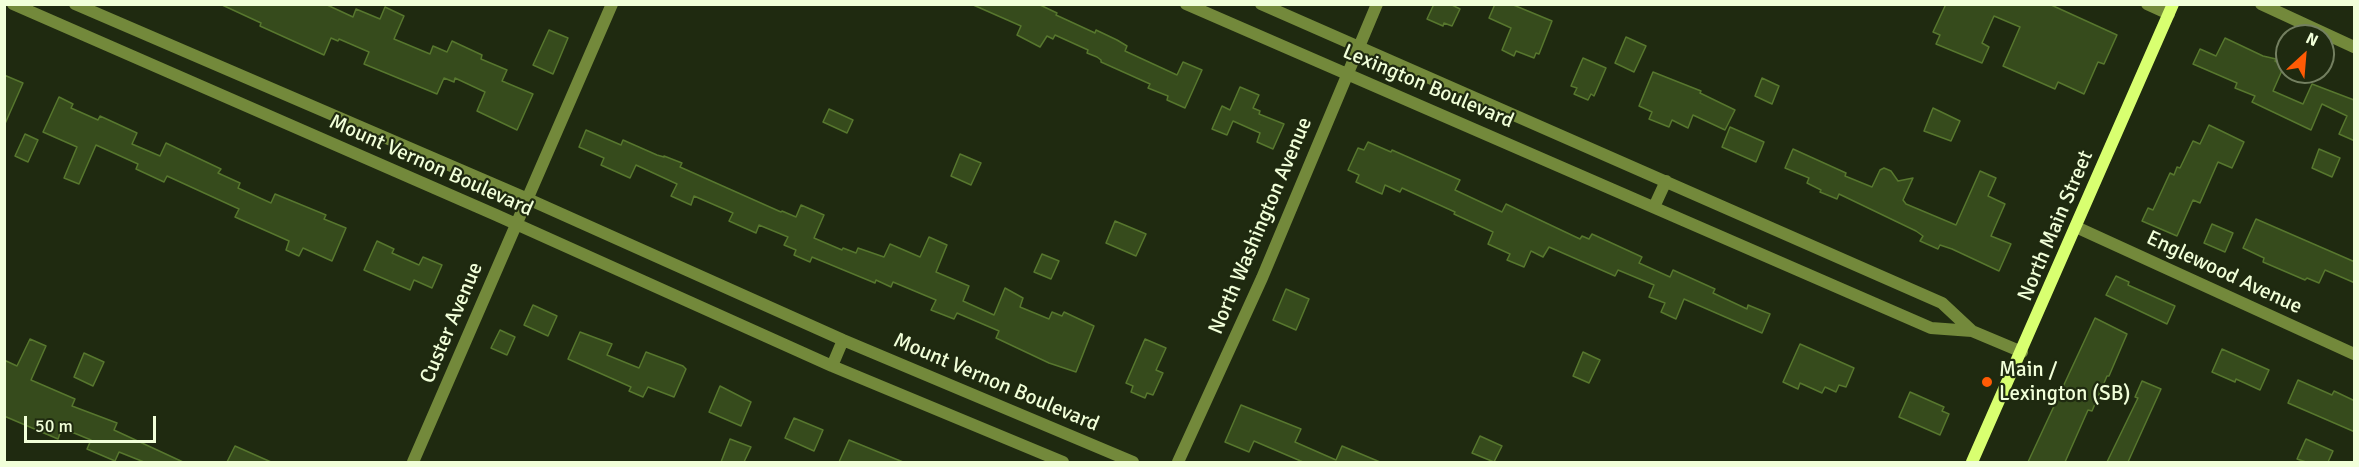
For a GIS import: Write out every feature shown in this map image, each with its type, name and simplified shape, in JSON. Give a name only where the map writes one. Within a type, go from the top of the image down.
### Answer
[{"type":"main road","name":"North Main Street","points":[[1972,462],[2171,9]]},
{"type":"street","name":"Mount Vernon Boulevard","points":[[13,4],[832,366],[1063,462]]},
{"type":"street","name":"Mount Vernon Boulevard","points":[[75,4],[528,199],[843,340],[1133,462]]},
{"type":"street","name":"Custer Avenue","points":[[413,462],[612,4]]},
{"type":"street","name":"Lexington Boulevard","points":[[1186,4],[1931,328],[1972,331],[2022,352]]},
{"type":"street","name":"Lexington Boulevard","points":[[1261,4],[1942,303],[1972,331]]},
{"type":"street","name":"North Washington Avenue","points":[[1178,462],[1262,278],[1377,4]]},
{"type":"street","points":[[2147,4],[2171,9]]},
{"type":"street","points":[[2261,4],[2355,47]]},
{"type":"street","points":[[1654,207],[1666,181]]},
{"type":"street","name":"Englewood Avenue","points":[[2076,227],[2355,354]]},
{"type":"street","points":[[832,366],[843,340]]},
{"type":"building","points":[[220,4],[325,4],[353,17],[356,9],[380,19],[385,7],[404,16],[394,39],[430,54],[433,46],[447,52],[452,41],[482,55],[481,59],[507,70],[502,81],[533,94],[517,130],[477,111],[485,92],[455,78],[454,82],[444,78],[437,94],[364,64],[369,52],[339,39],[338,41],[331,38],[324,55],[260,26],[261,23]]},
{"type":"building","points":[[971,4],[1038,4],[1095,33],[1096,30],[1117,40],[1127,46],[1125,51],[1177,75],[1183,62],[1202,70],[1185,108],[1167,100],[1168,96],[1148,88],[1150,84],[1101,62],[1097,57],[1087,53],[1088,50],[1055,35],[1053,39],[1047,36],[1040,47],[1017,35],[1021,26]]},
{"type":"building","points":[[1434,4],[1450,4],[1460,9],[1452,26],[1444,23],[1443,26],[1427,19]]},
{"type":"building","points":[[1495,4],[1511,4],[1552,21],[1539,54],[1536,53],[1534,58],[1516,51],[1514,56],[1502,50],[1511,28],[1489,18]]},
{"type":"building","points":[[1946,4],[2049,4],[2117,35],[2104,64],[2098,62],[2084,94],[2058,82],[2055,89],[2003,66],[2020,27],[1994,16],[1982,43],[1989,47],[1982,63],[1936,44],[1940,35],[1933,32]]},
{"type":"building","points":[[549,30],[568,38],[553,74],[533,65]]},
{"type":"building","points":[[1626,37],[1646,46],[1634,72],[1615,63]]},
{"type":"building","points":[[2225,38],[2263,56],[2275,59],[2276,84],[2273,91],[2303,104],[2312,84],[2354,100],[2355,98],[2355,141],[2339,134],[2347,116],[2322,104],[2311,130],[2252,102],[2255,96],[2235,88],[2237,83],[2193,64],[2200,49],[2216,56]]},
{"type":"building","points":[[1583,58],[1606,68],[1594,96],[1591,94],[1588,100],[1574,94],[1577,88],[1571,86]]},
{"type":"building","points":[[1653,72],[1701,91],[1700,93],[1735,110],[1725,130],[1693,115],[1688,128],[1672,120],[1669,127],[1649,119],[1652,112],[1639,106]]},
{"type":"building","points":[[4,75],[23,83],[4,126]]},
{"type":"building","points":[[1762,78],[1779,86],[1772,104],[1755,96]]},
{"type":"building","points":[[1240,87],[1259,95],[1253,108],[1260,111],[1259,114],[1284,124],[1273,149],[1257,142],[1260,133],[1233,121],[1227,135],[1212,129],[1222,106],[1230,110]]},
{"type":"building","points":[[59,97],[73,104],[71,108],[98,120],[100,116],[137,133],[132,144],[160,156],[166,143],[221,169],[218,173],[240,183],[238,188],[271,203],[275,194],[326,215],[324,219],[346,228],[332,261],[303,248],[299,256],[286,250],[289,241],[235,217],[239,209],[167,176],[164,182],[136,169],[138,164],[96,145],[79,184],[64,178],[77,147],[43,132]]},
{"type":"building","points":[[1933,108],[1960,121],[1951,141],[1924,131]]},
{"type":"building","points":[[829,109],[853,120],[847,133],[823,122]]},
{"type":"building","points":[[2209,125],[2244,142],[2232,168],[2218,162],[2200,203],[2193,200],[2177,236],[2142,221],[2148,208],[2153,210],[2170,173],[2174,175],[2177,167],[2180,168],[2193,141],[2200,144]]},
{"type":"building","points":[[1730,127],[1764,142],[1756,162],[1722,147]]},
{"type":"building","points":[[586,130],[621,145],[623,140],[682,163],[680,167],[781,212],[796,217],[801,205],[824,215],[814,238],[842,250],[843,248],[856,253],[858,248],[884,257],[890,244],[920,257],[929,237],[947,245],[936,272],[969,286],[963,301],[994,315],[1005,288],[1023,298],[1020,307],[1049,319],[1052,312],[1062,316],[1064,312],[1094,326],[1076,372],[1049,363],[996,338],[999,331],[957,313],[954,319],[931,310],[936,300],[893,282],[891,287],[876,280],[875,283],[812,257],[810,262],[794,255],[796,250],[784,245],[788,237],[759,225],[756,233],[729,221],[733,213],[694,196],[691,205],[671,196],[677,184],[636,165],[630,178],[601,165],[604,158],[579,147]]},
{"type":"building","points":[[25,134],[38,140],[28,162],[15,156]]},
{"type":"building","points":[[1368,142],[1460,180],[1455,190],[1502,212],[1506,204],[1580,239],[1582,236],[1589,239],[1592,234],[1642,257],[1639,263],[1670,277],[1673,270],[1715,289],[1713,293],[1747,309],[1748,305],[1770,314],[1762,333],[1684,299],[1676,319],[1661,312],[1665,303],[1649,297],[1654,285],[1618,270],[1615,276],[1549,247],[1543,257],[1531,251],[1524,267],[1507,260],[1510,254],[1488,244],[1493,232],[1454,214],[1455,212],[1402,188],[1400,192],[1385,185],[1382,194],[1356,182],[1359,175],[1348,170],[1358,148],[1364,150]]},
{"type":"building","points":[[1793,149],[1872,187],[1880,170],[1884,168],[1891,171],[1898,181],[1913,178],[1903,200],[1906,204],[1956,225],[1980,171],[1996,178],[1988,196],[2005,204],[1991,236],[2011,244],[1999,271],[1952,249],[1940,245],[1938,249],[1920,241],[1923,236],[1916,231],[1839,194],[1837,199],[1820,192],[1821,190],[1807,183],[1809,178],[1785,168]]},
{"type":"building","points":[[2319,149],[2340,158],[2332,177],[2312,168]]},
{"type":"building","points":[[960,154],[981,163],[971,185],[951,176]]},
{"type":"building","points":[[2256,219],[2355,262],[2355,283],[2325,270],[2319,283],[2307,278],[2305,280],[2263,262],[2264,258],[2243,248]]},
{"type":"building","points":[[1115,221],[1146,234],[1136,256],[1106,243]]},
{"type":"building","points":[[2212,224],[2233,233],[2225,252],[2204,243]]},
{"type":"building","points":[[377,241],[394,249],[392,253],[419,265],[423,257],[442,265],[432,288],[414,280],[410,290],[364,270]]},
{"type":"building","points":[[1042,254],[1059,261],[1051,279],[1034,272]]},
{"type":"building","points":[[2116,276],[2129,282],[2128,285],[2175,306],[2167,324],[2106,295]]},
{"type":"building","points":[[1286,289],[1309,299],[1296,330],[1273,320]]},
{"type":"building","points":[[533,305],[557,316],[548,336],[524,325]]},
{"type":"building","points":[[2095,318],[2127,334],[2109,376],[2092,411],[2088,410],[2065,462],[2028,462]]},
{"type":"building","points":[[500,330],[515,337],[507,355],[491,348]]},
{"type":"building","points":[[580,332],[612,344],[607,355],[639,368],[646,352],[683,366],[686,369],[674,397],[648,387],[643,397],[629,391],[631,387],[568,359]]},
{"type":"building","points":[[30,339],[46,346],[31,380],[75,399],[72,406],[117,423],[114,430],[183,462],[144,462],[119,452],[115,461],[87,449],[91,440],[62,428],[58,439],[4,416],[4,360],[17,366]]},
{"type":"building","points":[[1145,339],[1166,348],[1156,370],[1163,373],[1153,395],[1147,393],[1145,398],[1131,392],[1133,386],[1126,383]]},
{"type":"building","points":[[1800,344],[1854,368],[1846,387],[1839,385],[1836,392],[1825,387],[1822,393],[1800,383],[1798,389],[1783,382]]},
{"type":"building","points":[[2222,349],[2269,370],[2260,390],[2236,379],[2235,382],[2212,372]]},
{"type":"building","points":[[1583,352],[1600,360],[1589,383],[1573,376]]},
{"type":"building","points":[[84,353],[104,362],[93,386],[74,377]]},
{"type":"building","points":[[2298,380],[2332,395],[2334,391],[2355,401],[2355,432],[2288,403]]},
{"type":"building","points":[[2142,381],[2161,389],[2128,462],[2107,462],[2138,398],[2135,397]]},
{"type":"building","points":[[720,386],[751,402],[741,426],[709,412]]},
{"type":"building","points":[[1910,392],[1944,407],[1942,411],[1949,414],[1940,435],[1899,417]]},
{"type":"building","points":[[1241,405],[1301,429],[1295,442],[1336,460],[1342,446],[1380,462],[1303,462],[1254,441],[1249,452],[1225,442]]},
{"type":"building","points":[[794,418],[823,430],[814,451],[785,438]]},
{"type":"building","points":[[1480,436],[1502,446],[1494,462],[1472,453]]},
{"type":"building","points":[[730,439],[751,447],[744,462],[721,462]]},
{"type":"building","points":[[2306,439],[2333,451],[2328,462],[2306,462],[2297,459]]},
{"type":"building","points":[[849,440],[903,462],[839,462]]},
{"type":"building","points":[[235,446],[271,462],[227,462]]},
{"type":"place","name":"Main / Lexington (SB)","points":[[1987,382]]}]
